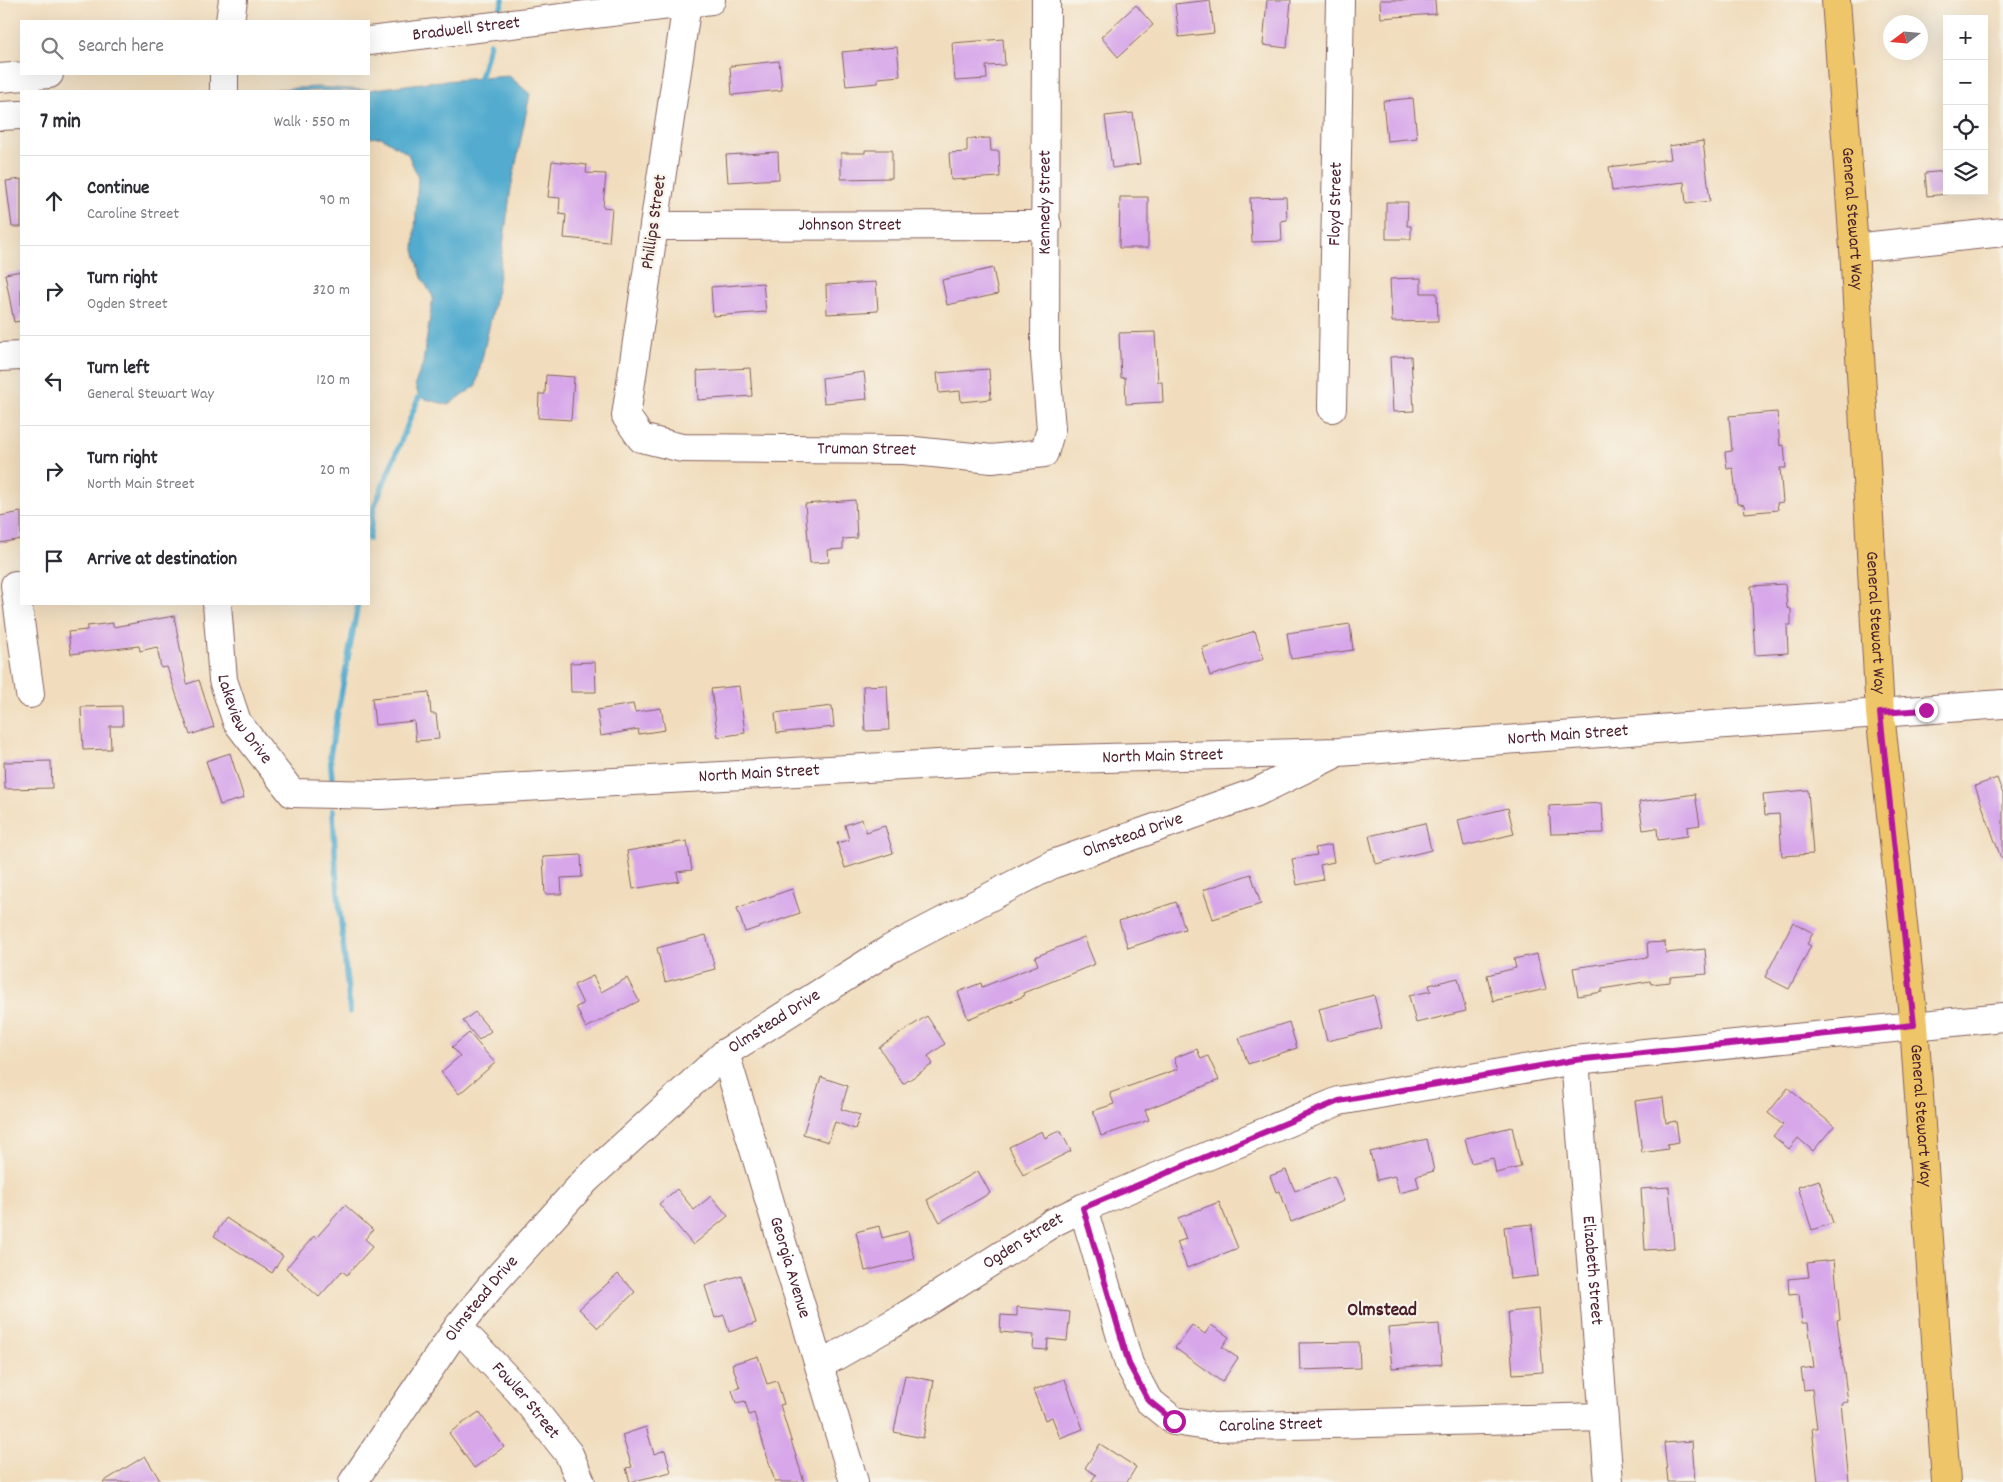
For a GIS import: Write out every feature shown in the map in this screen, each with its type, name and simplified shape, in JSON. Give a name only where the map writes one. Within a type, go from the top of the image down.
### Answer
[{"type":"main road","name":"General Stewart Way","points":[[1836,0],[1854,248],[1880,713],[1914,1025],[1946,1482]]},
{"type":"street","points":[[230,20],[233,0]]},
{"type":"street","name":"Kennedy Street","points":[[1046,0],[1047,225],[1045,355],[1050,404]]},
{"type":"street","name":"Floyd Street","points":[[1332,408],[1340,0]]},
{"type":"street","name":"Bradwell Street","points":[[370,41],[699,2]]},
{"type":"street","name":"Phillips Street","points":[[640,438],[626,416],[654,226],[699,2]]},
{"type":"street","points":[[0,78],[37,75]]},
{"type":"street","points":[[224,75],[224,90]]},
{"type":"street","points":[[0,116],[20,115]]},
{"type":"street","name":"Johnson Street","points":[[654,226],[1047,225]]},
{"type":"street","points":[[1854,248],[2003,232]]},
{"type":"street","points":[[0,358],[20,356]]},
{"type":"street","name":"Truman Street","points":[[640,438],[682,448],[904,450],[992,458],[1044,453],[1051,429],[1050,404]]},
{"type":"street","points":[[12,585],[30,694]]},
{"type":"street","name":"Lakeview Drive","points":[[217,605],[223,680],[237,722],[292,793],[324,794]]},
{"type":"street","name":"North Main Street","points":[[324,794],[380,795],[993,761],[1339,752],[2003,704]]},
{"type":"street","name":"Olmstead Drive","points":[[353,1482],[458,1327],[496,1280],[586,1180],[725,1053],[890,949],[1053,864],[1257,792],[1339,752]]},
{"type":"street","name":"Ogden Street","points":[[820,1365],[899,1320],[1045,1227],[1083,1208],[1339,1101],[1575,1060],[2003,1017]]},
{"type":"street","name":"Georgia Avenue","points":[[725,1053],[854,1482]]},
{"type":"street","name":"Elizabeth Street","points":[[1575,1060],[1609,1482]]},
{"type":"street","name":"Caroline Street","points":[[1083,1208],[1129,1364],[1148,1400],[1174,1421],[1214,1427],[1603,1417]]},
{"type":"street","name":"Fowler Street","points":[[458,1327],[519,1391],[569,1454],[581,1482]]},
{"type":"water","points":[[509,76],[530,94],[511,188],[496,296],[476,386],[448,405],[419,397],[415,384],[423,363],[433,297],[422,278],[414,250],[418,177],[408,154],[381,137],[370,138],[370,90],[368,90],[429,82]]},
{"type":"water","points":[[317,87],[368,90],[274,90]]},
{"type":"building","points":[[1210,0],[1214,33],[1179,37],[1175,4]]},
{"type":"building","points":[[1267,0],[1291,0],[1287,48],[1263,45]]},
{"type":"building","points":[[1380,0],[1435,0],[1436,14],[1381,18]]},
{"type":"building","points":[[1136,5],[1153,25],[1118,57],[1101,37]]},
{"type":"building","points":[[1003,39],[1005,65],[986,66],[987,79],[955,81],[952,43]]},
{"type":"building","points":[[897,47],[900,76],[878,78],[878,83],[846,86],[842,52]]},
{"type":"building","points":[[779,61],[782,90],[732,95],[730,66]]},
{"type":"building","points":[[1413,98],[1417,138],[1387,141],[1383,101]]},
{"type":"building","points":[[1133,113],[1140,164],[1112,168],[1105,116]]},
{"type":"building","points":[[990,138],[991,151],[999,151],[1000,177],[951,180],[949,153],[967,152],[967,139]]},
{"type":"building","points":[[1703,141],[1710,201],[1686,204],[1684,182],[1612,191],[1609,167],[1671,159],[1669,146]]},
{"type":"building","points":[[865,150],[892,150],[892,178],[841,179],[841,153],[865,153]]},
{"type":"building","points":[[778,152],[779,179],[728,182],[726,155]]},
{"type":"building","points":[[552,161],[587,165],[586,173],[606,174],[603,207],[612,208],[609,242],[564,238],[566,215],[559,214],[560,198],[548,197]]},
{"type":"building","points":[[1943,171],[1943,194],[1927,196],[1925,173]]},
{"type":"building","points":[[20,179],[20,227],[12,227],[6,181]]},
{"type":"building","points":[[1120,197],[1148,197],[1148,248],[1119,248]]},
{"type":"building","points":[[1286,197],[1287,220],[1281,221],[1282,241],[1252,242],[1250,198]]},
{"type":"building","points":[[1386,202],[1408,202],[1407,226],[1411,226],[1411,239],[1386,239]]},
{"type":"building","points":[[993,268],[998,294],[947,305],[942,280]]},
{"type":"building","points":[[20,271],[20,321],[14,322],[5,274]]},
{"type":"building","points":[[1421,278],[1421,293],[1437,293],[1438,321],[1392,322],[1390,279]]},
{"type":"building","points":[[876,282],[878,311],[827,314],[826,285]]},
{"type":"building","points":[[763,283],[766,312],[713,316],[711,287]]},
{"type":"building","points":[[1155,332],[1158,382],[1162,382],[1163,402],[1126,404],[1125,377],[1121,378],[1119,333]]},
{"type":"building","points":[[1411,356],[1414,411],[1393,412],[1390,357]]},
{"type":"building","points":[[750,368],[752,396],[698,400],[697,371]]},
{"type":"building","points":[[989,369],[991,399],[961,402],[960,391],[939,393],[937,373]]},
{"type":"building","points":[[864,372],[867,399],[824,403],[822,378]]},
{"type":"building","points":[[546,375],[574,377],[571,420],[538,418],[539,394],[545,394]]},
{"type":"building","points":[[1777,412],[1780,446],[1784,445],[1786,468],[1780,468],[1783,502],[1777,503],[1778,510],[1745,513],[1744,505],[1737,503],[1733,468],[1727,469],[1725,452],[1732,451],[1729,416]]},
{"type":"building","points":[[855,500],[857,538],[843,539],[843,549],[828,550],[829,562],[810,563],[805,504]]},
{"type":"building","points":[[20,512],[20,539],[0,543],[0,516]]},
{"type":"building","points":[[1785,584],[1787,608],[1791,609],[1791,625],[1787,625],[1788,653],[1755,655],[1751,586]]},
{"type":"building","points":[[174,616],[187,684],[199,680],[214,727],[190,735],[167,667],[161,668],[157,647],[140,651],[139,646],[71,654],[68,632],[87,630],[87,626],[113,623],[113,627]]},
{"type":"building","points":[[1350,624],[1353,650],[1291,659],[1287,633]]},
{"type":"building","points":[[1255,631],[1264,659],[1210,676],[1202,648]]},
{"type":"building","points":[[595,662],[596,692],[571,692],[570,663]]},
{"type":"building","points":[[887,685],[889,730],[865,731],[863,686]]},
{"type":"building","points":[[739,686],[745,733],[718,737],[711,689]]},
{"type":"building","points":[[429,692],[431,714],[436,714],[439,739],[416,741],[414,721],[375,725],[372,698]]},
{"type":"building","points":[[633,704],[635,712],[661,708],[665,730],[639,734],[638,729],[601,736],[597,710]]},
{"type":"building","points":[[122,706],[123,726],[110,726],[111,749],[83,750],[81,707]]},
{"type":"building","points":[[832,706],[834,727],[777,733],[775,713]]},
{"type":"building","points":[[230,753],[244,798],[220,805],[206,761]]},
{"type":"building","points":[[51,761],[52,788],[5,789],[4,762]]},
{"type":"building","points":[[1997,778],[2003,794],[2003,857],[2001,858],[1975,786]]},
{"type":"building","points":[[1808,790],[1813,854],[1782,856],[1779,814],[1765,815],[1763,794]]},
{"type":"building","points":[[1695,794],[1700,825],[1687,827],[1688,836],[1658,840],[1657,828],[1643,830],[1639,802]]},
{"type":"building","points":[[1602,803],[1604,833],[1551,834],[1549,806]]},
{"type":"building","points":[[1508,808],[1514,834],[1464,846],[1458,820]]},
{"type":"building","points":[[862,819],[866,832],[885,826],[893,853],[845,868],[837,843],[849,840],[845,825]]},
{"type":"building","points":[[1425,823],[1431,850],[1376,864],[1369,836]]},
{"type":"building","points":[[687,841],[692,870],[677,872],[679,881],[633,889],[627,851]]},
{"type":"building","points":[[1331,845],[1334,862],[1320,865],[1323,880],[1297,885],[1292,859],[1317,855],[1315,848]]},
{"type":"building","points":[[581,855],[582,877],[561,878],[562,894],[545,894],[543,857]]},
{"type":"building","points":[[1251,874],[1261,904],[1213,919],[1203,890]]},
{"type":"building","points":[[792,889],[800,913],[745,932],[737,908]]},
{"type":"building","points":[[1176,902],[1185,929],[1128,948],[1119,921]]},
{"type":"building","points":[[1793,922],[1813,933],[1807,944],[1811,946],[1789,989],[1765,977]]},
{"type":"building","points":[[706,935],[715,969],[665,982],[657,948]]},
{"type":"building","points":[[1084,937],[1095,964],[1023,993],[1024,996],[968,1019],[958,992],[981,983],[982,987],[1038,965],[1035,957]]},
{"type":"building","points":[[1665,942],[1666,953],[1705,949],[1707,974],[1670,977],[1670,982],[1651,984],[1650,981],[1602,989],[1602,992],[1578,996],[1573,968],[1648,957],[1647,943]]},
{"type":"building","points":[[1537,954],[1546,989],[1493,1001],[1487,975],[1516,968],[1514,959]]},
{"type":"building","points":[[593,976],[601,992],[627,978],[639,1001],[586,1028],[576,1007],[583,1004],[574,985]]},
{"type":"building","points":[[1458,978],[1466,1011],[1416,1023],[1409,996],[1431,991],[1429,985]]},
{"type":"building","points":[[1374,995],[1382,1028],[1327,1041],[1319,1009]]},
{"type":"building","points":[[475,1012],[491,1031],[479,1040],[463,1021]]},
{"type":"building","points":[[927,1016],[945,1044],[928,1056],[933,1064],[903,1084],[879,1047]]},
{"type":"building","points":[[1289,1022],[1297,1048],[1248,1064],[1239,1038]]},
{"type":"building","points":[[469,1033],[495,1063],[459,1094],[441,1072],[460,1056],[452,1047]]},
{"type":"building","points":[[1197,1049],[1201,1059],[1208,1056],[1219,1080],[1145,1110],[1149,1120],[1101,1136],[1093,1111],[1114,1104],[1110,1093],[1178,1069],[1174,1058]]},
{"type":"building","points":[[821,1077],[848,1086],[841,1109],[860,1115],[855,1129],[835,1122],[828,1142],[803,1134]]},
{"type":"building","points":[[1788,1088],[1834,1126],[1813,1151],[1798,1138],[1789,1149],[1773,1136],[1783,1125],[1768,1113]]},
{"type":"building","points":[[1663,1097],[1666,1123],[1676,1121],[1679,1142],[1667,1144],[1668,1149],[1642,1153],[1635,1101]]},
{"type":"building","points":[[1512,1127],[1521,1167],[1496,1173],[1493,1158],[1471,1163],[1465,1138]]},
{"type":"building","points":[[1060,1130],[1071,1151],[1023,1175],[1009,1147],[1042,1131],[1045,1138]]},
{"type":"building","points":[[1427,1139],[1434,1171],[1416,1176],[1419,1188],[1399,1193],[1395,1176],[1377,1180],[1370,1152]]},
{"type":"building","points":[[1286,1170],[1295,1191],[1334,1176],[1344,1201],[1291,1222],[1280,1191],[1276,1192],[1270,1176]]},
{"type":"building","points":[[978,1171],[990,1193],[940,1222],[927,1200]]},
{"type":"building","points":[[1819,1180],[1833,1223],[1812,1230],[1798,1187]]},
{"type":"building","points":[[1669,1187],[1674,1248],[1645,1250],[1641,1189]]},
{"type":"building","points":[[677,1189],[694,1210],[711,1196],[728,1216],[693,1245],[659,1204]]},
{"type":"building","points":[[1219,1202],[1238,1248],[1187,1268],[1177,1242],[1186,1239],[1178,1218]]},
{"type":"building","points":[[345,1205],[373,1230],[365,1239],[373,1246],[347,1275],[342,1271],[319,1297],[286,1268]]},
{"type":"building","points":[[226,1218],[283,1256],[272,1273],[214,1236]]},
{"type":"building","points":[[1532,1224],[1538,1276],[1510,1279],[1504,1227]]},
{"type":"building","points":[[879,1226],[882,1238],[908,1231],[914,1259],[865,1271],[856,1232]]},
{"type":"building","points":[[1834,1260],[1840,1319],[1837,1320],[1848,1402],[1841,1403],[1849,1482],[1818,1482],[1812,1428],[1817,1428],[1812,1389],[1804,1390],[1801,1369],[1814,1367],[1808,1323],[1802,1323],[1799,1294],[1789,1295],[1788,1279],[1809,1277],[1807,1263]]},
{"type":"building","points":[[618,1274],[635,1292],[598,1328],[579,1309]]},
{"type":"building","points":[[741,1275],[756,1323],[729,1332],[724,1315],[715,1318],[705,1286]]},
{"type":"building","points":[[1017,1307],[1070,1312],[1067,1341],[1048,1339],[1047,1350],[1033,1349],[1034,1335],[1000,1332],[1001,1315],[1017,1316]]},
{"type":"building","points":[[1538,1309],[1543,1372],[1513,1374],[1508,1312]]},
{"type":"building","points":[[1439,1324],[1442,1364],[1392,1368],[1388,1328]]},
{"type":"building","points":[[1192,1325],[1205,1334],[1211,1325],[1229,1337],[1222,1347],[1238,1358],[1222,1382],[1175,1348]]},
{"type":"building","points":[[1359,1342],[1360,1368],[1300,1370],[1299,1343]]},
{"type":"building","points":[[758,1356],[767,1384],[777,1381],[784,1404],[780,1405],[804,1482],[775,1482],[754,1413],[749,1415],[745,1401],[736,1403],[732,1390],[740,1388],[732,1364]]},
{"type":"building","points":[[905,1375],[934,1381],[923,1438],[894,1432]]},
{"type":"building","points":[[1065,1379],[1083,1429],[1060,1438],[1052,1417],[1045,1420],[1033,1390]]},
{"type":"building","points":[[479,1412],[504,1447],[474,1468],[449,1433]]},
{"type":"building","points":[[646,1427],[654,1454],[665,1450],[671,1472],[630,1482],[626,1468],[632,1467],[622,1435]]},
{"type":"building","points":[[1692,1441],[1695,1482],[1668,1482],[1664,1443]]},
{"type":"building","points":[[1100,1444],[1136,1467],[1127,1482],[1091,1482],[1096,1475],[1085,1468]]},
{"type":"building","points":[[145,1456],[161,1482],[103,1482]]},
{"type":"waterway","points":[[500,10],[503,0]]},
{"type":"waterway","points":[[480,78],[490,43]]},
{"type":"waterway","points":[[370,533],[374,507],[419,397]]},
{"type":"waterway","points":[[332,778],[330,755],[358,605]]},
{"type":"waterway","points":[[333,810],[336,872],[350,1012]]},
{"type":"district","name":"Olmstead","points":[[1382,1311]]},
{"type":"route","points":[[1174,1421],[1148,1400],[1129,1364],[1083,1208],[1339,1101],[1575,1060],[1914,1025],[1880,713],[1926,710]]}]
